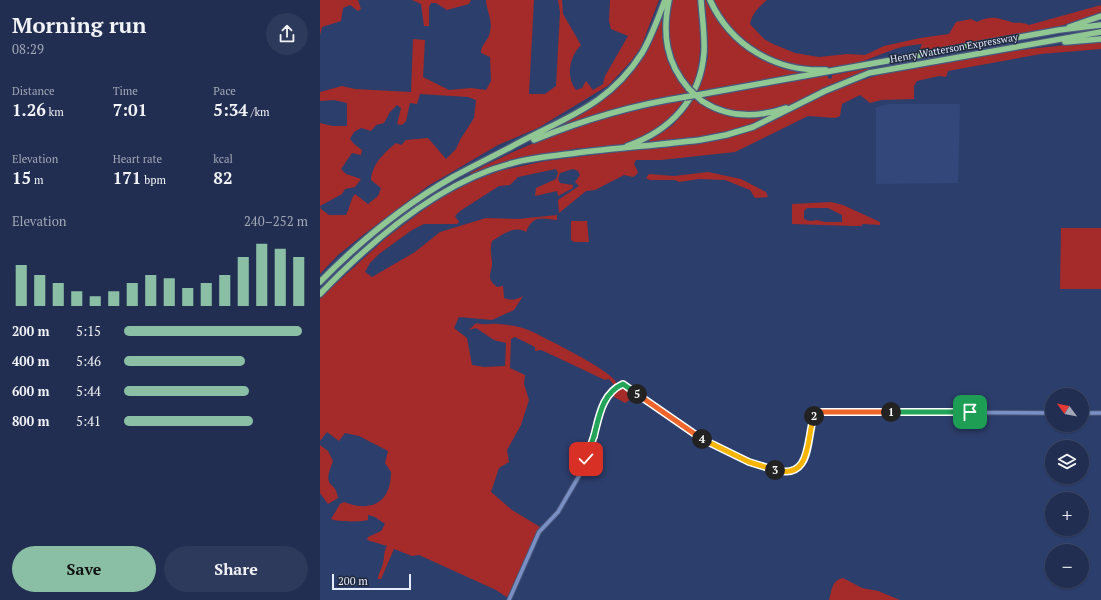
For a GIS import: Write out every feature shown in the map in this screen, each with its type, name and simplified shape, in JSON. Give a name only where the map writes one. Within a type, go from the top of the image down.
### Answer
[{"type":"highway","points":[[320,282],[376,231],[427,193],[469,169],[580,112],[612,90],[626,75],[642,52],[654,31],[665,0]]},
{"type":"highway","points":[[669,0],[665,23],[668,51],[678,75],[689,89],[702,101],[726,113],[751,116],[778,111],[814,97]]},
{"type":"highway","points":[[622,148],[647,139],[670,123],[687,104],[696,88],[701,72],[704,52],[701,0]]},
{"type":"highway","points":[[710,0],[718,15],[733,34],[748,48],[767,59],[790,67],[802,69],[844,69]]},
{"type":"highway","points":[[1059,30],[1101,16]]},
{"type":"highway","name":"Henry Watterson Expressway","points":[[844,69],[1059,30],[1101,25]]},
{"type":"highway","name":"Henry Watterson Expressway","points":[[814,97],[857,77],[880,70],[1045,43],[1101,32]]},
{"type":"highway","points":[[1045,43],[1101,39]]},
{"type":"highway","points":[[500,153],[586,120],[636,106],[844,69]]},
{"type":"highway","points":[[320,294],[351,264],[386,234],[423,207],[470,178],[499,167],[524,160],[700,140],[726,135],[762,123],[814,97]]},
{"type":"street","points":[[509,600],[539,532],[558,512],[579,476],[590,450],[606,399],[613,391],[623,384],[710,443],[749,462],[786,472],[797,470],[802,464],[813,418],[819,412],[1045,413]]},
{"type":"street","points":[[1089,413],[1101,413]]},
{"type":"shaded area","points":[[320,0],[358,0],[361,9],[358,11],[350,5],[343,8],[341,21],[322,27],[320,35]]},
{"type":"shaded area","points":[[412,0],[471,0],[469,4],[447,10],[436,3],[431,3],[429,7],[429,26],[424,26],[421,4]]},
{"type":"shaded area","points":[[486,0],[534,0],[529,94],[545,94],[556,86],[560,12],[558,0],[562,0],[563,14],[581,45],[574,55],[570,66],[571,79],[576,90],[582,88],[586,81],[593,90],[603,84],[605,76],[628,36],[611,29],[609,21],[610,0],[659,0],[641,47],[632,60],[609,85],[538,128],[498,145],[428,186],[338,255],[320,274],[320,206],[320,123],[332,126],[347,126],[347,103],[334,100],[320,101],[320,92],[342,86],[355,89],[411,92],[413,39],[425,40],[423,77],[449,90],[471,88],[486,90],[491,81],[490,57],[481,53],[481,50],[489,35],[491,27]],"holes":[[[420,94],[468,97],[476,100],[474,118],[456,149],[446,159],[428,138],[406,140],[401,145],[396,143],[376,164],[372,174],[371,180],[381,188],[378,196],[368,204],[355,194],[346,215],[329,215],[321,209],[320,206],[342,194],[345,189],[355,187],[361,179],[346,174],[341,169],[352,153],[361,155],[362,150],[350,139],[354,132],[361,128],[371,131],[376,125],[384,123],[390,112],[397,105],[401,108],[397,124],[402,125],[406,121],[410,103],[417,104]]]},
{"type":"shaded area","points":[[671,0],[698,0],[700,22],[700,57],[696,80],[692,90],[675,66],[667,38]]},
{"type":"shaded area","points":[[703,0],[708,0],[721,24],[745,49],[780,67],[806,73],[697,93],[706,60],[708,59]]},
{"type":"shaded area","points":[[712,0],[767,0],[754,13],[750,24],[764,39],[773,44],[795,53],[819,57],[847,54],[865,55],[884,46],[920,38],[949,34],[956,22],[971,19],[977,22],[986,18],[994,18],[1029,25],[1101,5],[1101,13],[1079,21],[1034,32],[919,51],[922,44],[908,46],[852,64],[837,67],[818,68],[781,62],[763,54],[747,44],[733,32],[721,17]]},
{"type":"shaded area","points":[[662,16],[664,48],[669,63],[680,82],[690,94],[615,109],[549,131],[591,108],[618,87],[647,48]]},
{"type":"shaded area","points":[[1101,41],[1101,49],[1041,54],[948,71],[946,77],[939,76],[917,81],[914,86],[914,99],[881,100],[870,103],[860,95],[842,104],[840,116],[835,118],[808,116],[735,152],[661,160],[636,160],[634,164],[638,172],[633,177],[624,175],[595,190],[586,191],[559,213],[558,200],[579,186],[575,182],[580,175],[578,171],[573,169],[560,173],[558,179],[560,183],[573,185],[573,188],[558,196],[557,191],[535,196],[536,188],[556,179],[558,173],[556,169],[518,177],[510,185],[499,186],[460,211],[455,216],[459,222],[457,224],[424,224],[412,230],[379,254],[370,263],[365,272],[372,277],[415,252],[440,232],[486,218],[518,219],[557,215],[557,220],[542,218],[534,220],[526,232],[522,230],[513,230],[492,241],[492,265],[490,278],[493,284],[497,287],[503,286],[504,298],[514,300],[523,296],[514,310],[492,320],[459,317],[454,328],[467,338],[472,365],[484,367],[505,366],[506,343],[494,340],[476,328],[469,330],[476,323],[507,325],[533,332],[580,357],[606,373],[617,385],[615,386],[609,379],[605,380],[541,350],[535,351],[535,347],[515,337],[511,339],[510,368],[525,375],[524,384],[529,400],[521,425],[507,450],[509,462],[499,468],[491,492],[512,510],[540,527],[508,598],[496,590],[419,555],[412,556],[394,549],[381,579],[378,579],[387,546],[367,540],[368,537],[381,531],[385,524],[375,517],[368,515],[368,520],[365,521],[344,521],[331,519],[340,504],[344,502],[363,506],[371,505],[384,498],[388,491],[391,472],[385,463],[388,451],[359,436],[345,433],[339,441],[327,432],[320,441],[320,298],[386,238],[438,199],[473,181],[499,171],[545,161],[718,139],[765,125],[834,89],[885,73],[1011,51]]},
{"type":"shaded area","points":[[871,68],[788,106],[757,114],[723,110],[700,97],[827,75],[829,79],[832,78],[832,75]]},
{"type":"shaded area","points":[[694,98],[713,110],[733,116],[753,117],[775,114],[747,127],[723,133],[649,143],[649,141],[673,125]]},
{"type":"shaded area","points":[[688,99],[658,130],[628,144],[574,149],[503,164],[472,175],[470,173],[523,148],[576,127],[631,111]]},
{"type":"shaded area","points":[[888,104],[960,104],[958,183],[876,184],[876,110],[874,108]]},
{"type":"shaded area","points":[[708,172],[741,179],[766,192],[768,197],[755,198],[750,190],[725,180],[699,179],[679,182],[675,180],[650,180],[646,178],[649,174],[674,176]]},
{"type":"shaded area","points":[[831,202],[843,205],[880,222],[880,225],[863,224],[861,226],[853,226],[792,224],[792,204]],"holes":[[[807,208],[828,208],[842,215],[842,222],[825,222],[817,220],[810,221],[804,219],[804,211]]]},
{"type":"shaded area","points":[[571,221],[587,221],[589,242],[574,242],[571,240]]},
{"type":"shaded area","points":[[1061,228],[1101,228],[1101,289],[1060,289]]},
{"type":"shaded area","points":[[620,388],[628,390],[634,397],[625,403],[614,397],[614,392]]},
{"type":"shaded area","points":[[320,445],[328,451],[333,461],[328,477],[330,484],[337,492],[338,498],[328,504],[320,493]]},
{"type":"shaded area","points":[[843,578],[862,588],[878,591],[900,600],[829,600],[835,583],[839,579]]},
{"type":"route","points":[[586,459],[593,441],[604,401],[607,396],[623,384],[710,443],[749,462],[782,472],[797,470],[802,464],[806,455],[813,418],[816,413],[819,412],[970,412]]}]
